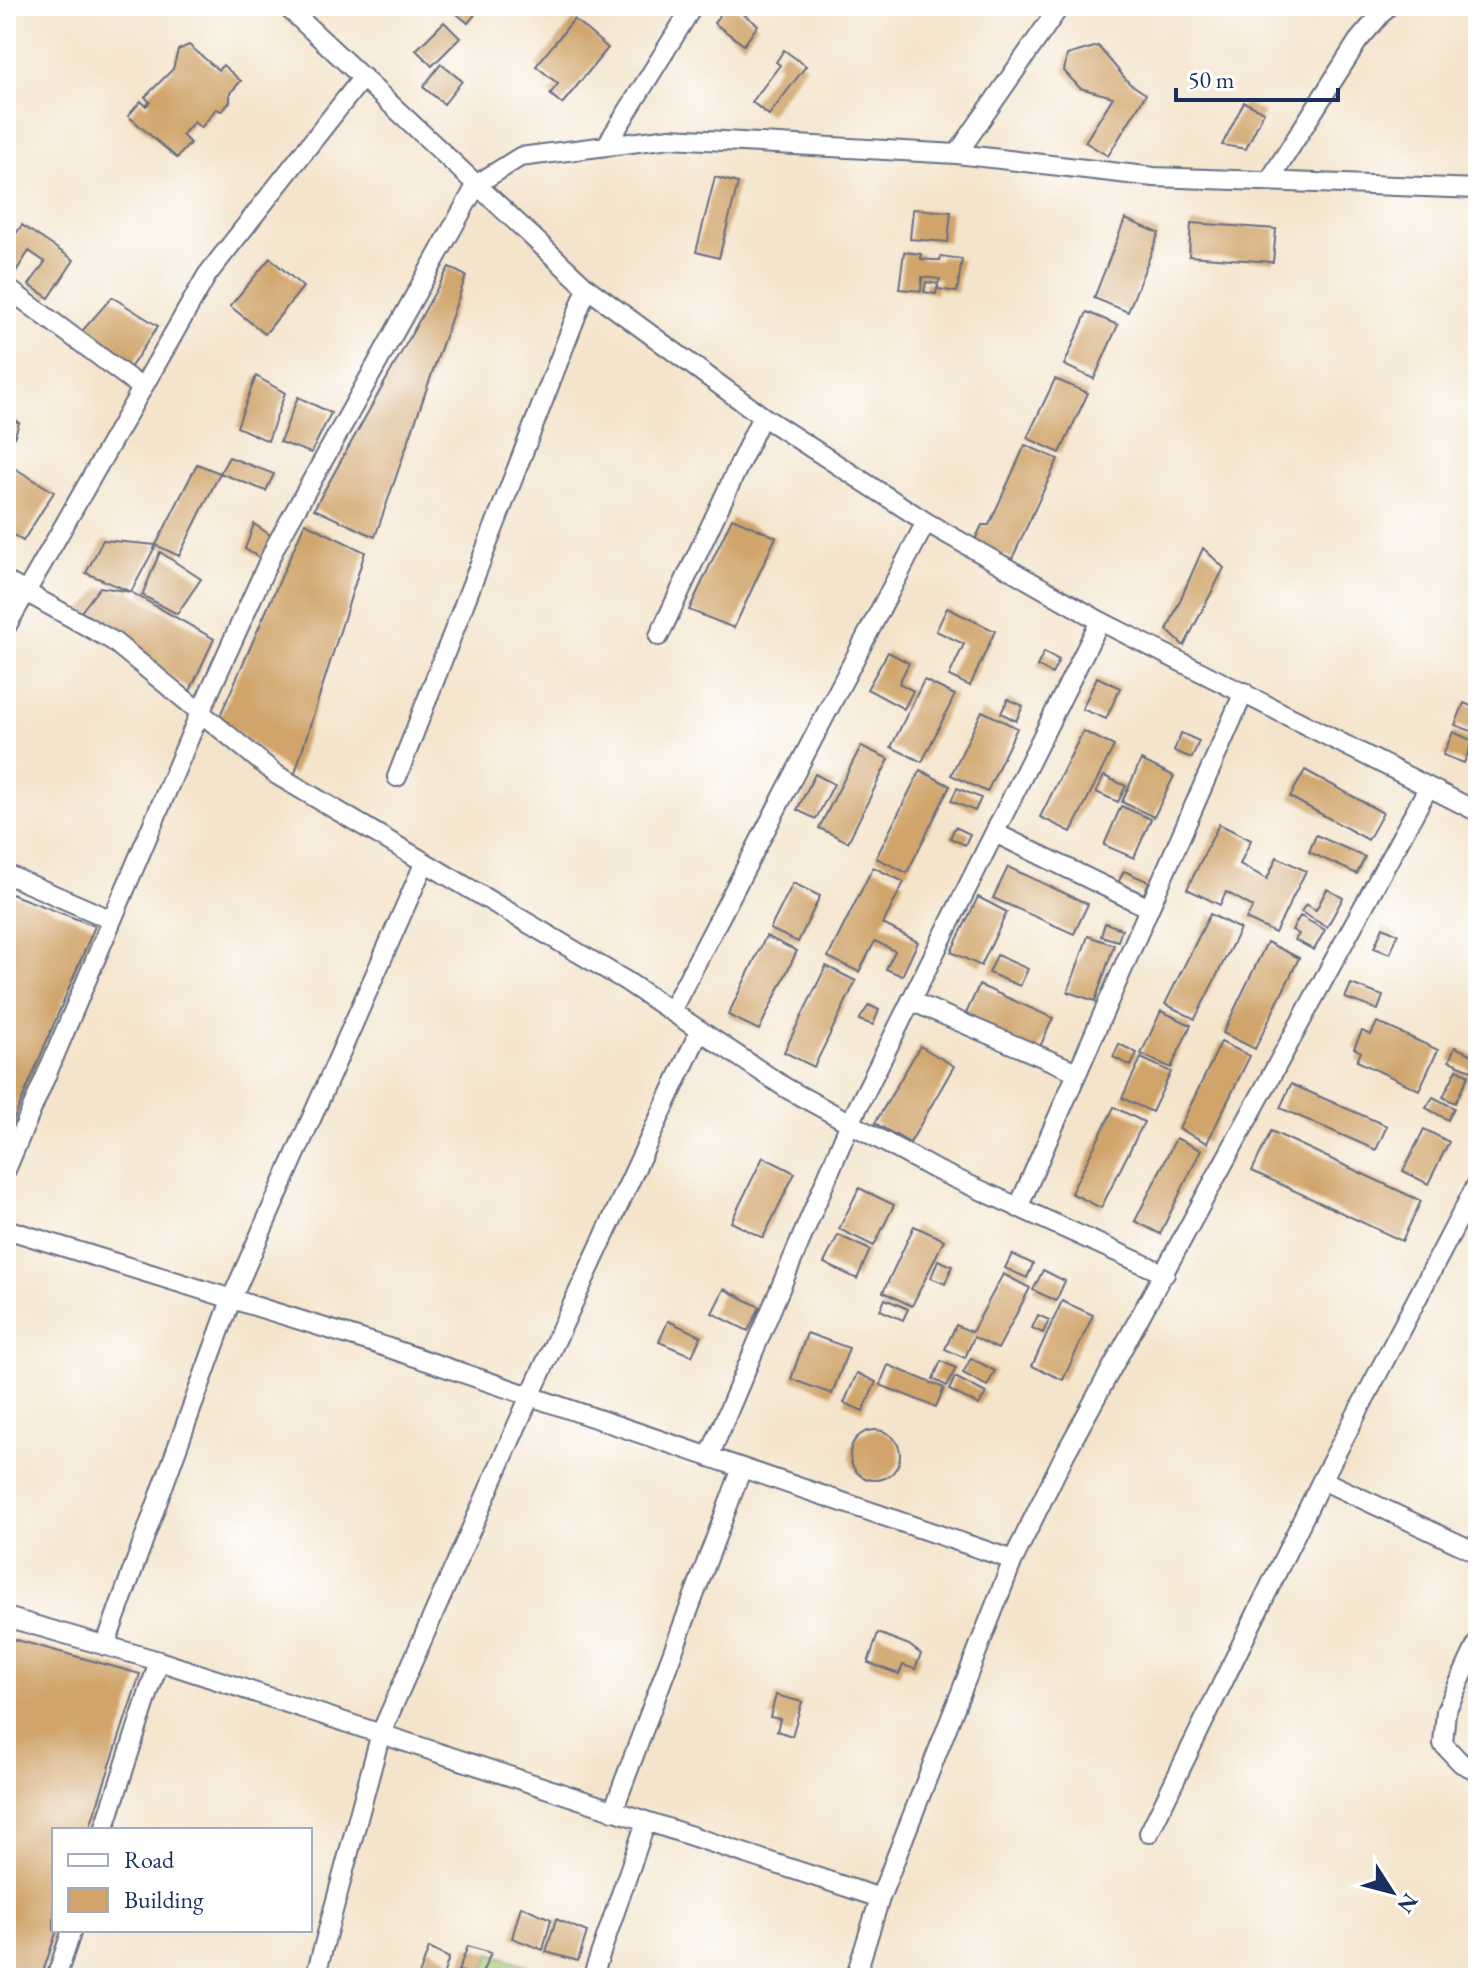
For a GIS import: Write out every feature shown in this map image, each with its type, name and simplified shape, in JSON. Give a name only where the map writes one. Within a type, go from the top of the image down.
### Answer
[{"type":"street","points":[[286,6],[587,288],[762,416],[926,522],[1100,621],[1478,812]]},
{"type":"street","points":[[606,146],[693,6]]},
{"type":"street","points":[[957,154],[1060,6]]},
{"type":"street","points":[[1269,181],[1358,41],[1388,6]]},
{"type":"street","points":[[6,627],[207,275],[363,77]]},
{"type":"street","points":[[6,1170],[199,715],[276,545],[477,184],[520,157],[670,138],[957,154],[1154,177],[1478,189]]},
{"type":"street","points":[[6,287],[142,388]]},
{"type":"street","points":[[397,777],[587,288]]},
{"type":"street","points":[[659,636],[762,416]]},
{"type":"street","points":[[671,1011],[926,522]]},
{"type":"street","points":[[6,581],[113,641],[199,715],[277,775],[626,981],[786,1088],[932,1168],[1165,1274]]},
{"type":"street","points":[[709,1457],[850,1123],[1100,621]]},
{"type":"street","points":[[1018,1208],[1244,692]]},
{"type":"street","points":[[855,1978],[880,1898],[1013,1560],[1065,1454],[1428,788]]},
{"type":"street","points":[[995,833],[1149,908]]},
{"type":"street","points":[[105,1646],[231,1300],[424,864]]},
{"type":"street","points":[[6,874],[112,920]]},
{"type":"street","points":[[911,1001],[1077,1072]]},
{"type":"street","points":[[315,1978],[381,1733],[530,1396],[700,1030]]},
{"type":"street","points":[[1149,1833],[1322,1480],[1478,1182]]},
{"type":"street","points":[[6,1229],[530,1396],[1013,1560]]},
{"type":"street","points":[[613,1811],[742,1468]]},
{"type":"street","points":[[1322,1480],[1478,1553]]},
{"type":"street","points":[[6,1617],[159,1661],[880,1898]]},
{"type":"street","points":[[1478,1642],[1446,1711],[1443,1744],[1461,1763],[1478,1771]]},
{"type":"street","points":[[105,1828],[159,1661]]},
{"type":"street","points":[[592,1978],[646,1822]]},
{"type":"street","points":[[56,1978],[71,1932]]},
{"type":"green space","points":[[491,1953],[543,1971],[539,1978],[481,1978]]},
{"type":"building","points":[[447,6],[482,6],[468,23]]},
{"type":"building","points":[[726,6],[732,6],[758,25],[744,45],[714,23]]},
{"type":"building","points":[[574,19],[608,48],[562,104],[550,94],[558,84],[536,66]]},
{"type":"building","points":[[444,22],[460,38],[432,66],[416,50]]},
{"type":"building","points":[[189,45],[218,70],[223,65],[241,81],[230,93],[230,102],[222,111],[216,109],[201,128],[194,122],[182,135],[190,143],[177,158],[128,116],[141,101],[146,106],[150,102],[145,97],[173,69],[178,50]]},
{"type":"building","points":[[1098,46],[1129,83],[1146,94],[1108,156],[1085,142],[1113,97],[1080,88],[1064,71],[1067,55]]},
{"type":"building","points":[[784,50],[806,66],[769,115],[752,102],[780,65],[776,62]]},
{"type":"building","points":[[441,64],[462,81],[444,104],[423,87]]},
{"type":"building","points":[[1244,102],[1264,112],[1246,149],[1222,145]]},
{"type":"building","points":[[715,177],[738,183],[719,258],[696,252]]},
{"type":"building","points":[[913,209],[951,212],[948,242],[910,239]]},
{"type":"building","points":[[1125,219],[1159,233],[1128,312],[1094,298]]},
{"type":"building","points":[[1191,223],[1276,229],[1273,262],[1189,256]]},
{"type":"building","points":[[22,225],[74,260],[49,298],[29,285],[45,262],[29,251],[15,273],[6,266],[6,249]]},
{"type":"building","points":[[904,252],[921,254],[921,259],[940,260],[941,256],[962,259],[957,292],[938,289],[940,279],[922,277],[921,291],[899,289]]},
{"type":"building","points":[[270,258],[303,287],[265,334],[230,306]]},
{"type":"building","points":[[449,267],[466,276],[375,537],[314,509]]},
{"type":"building","points":[[926,282],[938,284],[936,294],[924,292]]},
{"type":"building","points":[[112,297],[158,326],[130,368],[82,331]]},
{"type":"building","points":[[1087,312],[1118,325],[1094,379],[1064,365]]},
{"type":"building","points":[[256,376],[285,393],[268,441],[237,427]]},
{"type":"building","points":[[1055,379],[1088,393],[1060,453],[1027,438]]},
{"type":"building","points":[[298,397],[331,413],[311,453],[280,442]]},
{"type":"building","points":[[6,415],[19,423],[9,453],[6,451]]},
{"type":"building","points":[[1025,445],[1058,459],[1012,559],[974,542],[982,525],[989,525]]},
{"type":"building","points":[[229,457],[274,474],[266,491],[220,473]]},
{"type":"building","points":[[6,463],[54,492],[23,541],[6,530]]},
{"type":"building","points":[[197,464],[220,473],[179,556],[156,545]]},
{"type":"building","points":[[732,518],[776,537],[734,628],[689,610]]},
{"type":"building","points":[[305,523],[365,552],[294,776],[219,718]]},
{"type":"building","points":[[254,524],[273,537],[260,558],[245,549]]},
{"type":"building","points":[[103,540],[156,545],[131,592],[86,573]]},
{"type":"building","points":[[1203,548],[1224,568],[1184,646],[1167,630]]},
{"type":"building","points":[[160,552],[201,579],[177,614],[142,595]]},
{"type":"building","points":[[100,587],[131,592],[214,639],[190,691],[121,637],[81,612]]},
{"type":"building","points":[[947,608],[995,631],[970,686],[949,676],[964,644],[936,631]]},
{"type":"building","points":[[888,652],[909,663],[899,683],[913,691],[904,709],[867,689]]},
{"type":"building","points":[[1044,652],[1059,660],[1052,674],[1037,666]]},
{"type":"building","points":[[1097,677],[1120,688],[1106,719],[1082,709]]},
{"type":"building","points":[[924,680],[955,695],[922,762],[891,747]]},
{"type":"building","points":[[1008,699],[1023,706],[1016,721],[1001,713]]},
{"type":"building","points":[[1464,703],[1478,709],[1474,732],[1455,725]]},
{"type":"building","points":[[982,711],[1017,728],[987,792],[951,775]]},
{"type":"building","points":[[1083,731],[1114,746],[1071,832],[1040,817]]},
{"type":"building","points":[[1453,732],[1473,741],[1464,763],[1443,755]]},
{"type":"building","points":[[1181,733],[1199,741],[1192,758],[1174,751]]},
{"type":"building","points":[[861,746],[889,759],[848,842],[819,828]]},
{"type":"building","points":[[1141,760],[1174,776],[1154,817],[1122,802]]},
{"type":"building","points":[[920,770],[950,786],[907,873],[876,858]]},
{"type":"building","points":[[1305,770],[1383,813],[1368,840],[1290,797]]},
{"type":"building","points":[[815,774],[834,784],[816,819],[797,810]]},
{"type":"building","points":[[1104,776],[1126,786],[1118,802],[1096,792]]},
{"type":"building","points":[[957,788],[981,798],[975,811],[951,801]]},
{"type":"building","points":[[1121,806],[1151,819],[1134,858],[1104,845]]},
{"type":"building","points":[[1219,824],[1251,840],[1240,864],[1267,879],[1277,857],[1306,871],[1275,933],[1246,919],[1253,907],[1226,892],[1220,905],[1187,889]]},
{"type":"building","points":[[955,827],[970,834],[965,845],[950,838]]},
{"type":"building","points":[[1316,835],[1365,857],[1357,874],[1309,852]]},
{"type":"building","points":[[873,867],[904,882],[883,924],[918,942],[902,976],[886,969],[895,951],[875,941],[859,972],[828,957]]},
{"type":"building","points":[[1008,867],[1088,904],[1074,934],[993,898]]},
{"type":"building","points":[[1124,871],[1149,882],[1144,894],[1118,883]]},
{"type":"building","points":[[793,883],[820,896],[798,942],[770,929]]},
{"type":"building","points":[[1327,889],[1343,898],[1327,927],[1301,912],[1306,904],[1316,910]]},
{"type":"building","points":[[6,892],[95,926],[6,1138]]},
{"type":"building","points":[[978,897],[1007,912],[981,966],[951,952]]},
{"type":"building","points":[[1210,914],[1240,929],[1195,1019],[1165,1004]]},
{"type":"building","points":[[1300,916],[1325,930],[1314,950],[1295,940],[1299,934],[1292,930]]},
{"type":"building","points":[[1105,923],[1122,929],[1118,941],[1101,936]]},
{"type":"building","points":[[1383,927],[1398,934],[1390,954],[1374,948]]},
{"type":"building","points":[[766,936],[797,951],[759,1030],[728,1015]]},
{"type":"building","points":[[1088,936],[1114,945],[1095,1001],[1068,992]]},
{"type":"building","points":[[1267,942],[1299,958],[1255,1049],[1223,1033]]},
{"type":"building","points":[[997,955],[1028,969],[1020,986],[989,973]]},
{"type":"building","points":[[826,966],[856,981],[814,1067],[784,1052]]},
{"type":"building","points":[[1351,984],[1383,996],[1378,1010],[1345,998]]},
{"type":"building","points":[[979,985],[1053,1018],[1038,1051],[964,1018]]},
{"type":"building","points":[[869,1005],[879,1010],[873,1025],[859,1020]]},
{"type":"building","points":[[1161,1011],[1191,1025],[1171,1068],[1141,1054]]},
{"type":"building","points":[[1377,1022],[1438,1050],[1419,1090],[1357,1061],[1361,1052],[1354,1048],[1362,1031],[1371,1035]]},
{"type":"building","points":[[1221,1042],[1250,1056],[1207,1143],[1179,1129]]},
{"type":"building","points":[[1119,1044],[1137,1053],[1131,1066],[1113,1057]]},
{"type":"building","points":[[920,1046],[954,1066],[910,1143],[875,1123]]},
{"type":"building","points":[[1455,1047],[1477,1057],[1471,1070],[1449,1061]]},
{"type":"building","points":[[1141,1058],[1171,1072],[1152,1112],[1122,1098]]},
{"type":"building","points":[[1457,1069],[1469,1075],[1455,1103],[1443,1097]]},
{"type":"building","points":[[1291,1084],[1387,1126],[1376,1150],[1280,1108]]},
{"type":"building","points":[[1433,1097],[1454,1108],[1448,1120],[1426,1108]]},
{"type":"building","points":[[1114,1107],[1144,1122],[1101,1208],[1071,1193]]},
{"type":"building","points":[[1424,1129],[1449,1142],[1428,1184],[1403,1171]]},
{"type":"building","points":[[1271,1131],[1421,1201],[1402,1241],[1252,1171]]},
{"type":"building","points":[[1176,1138],[1201,1150],[1160,1234],[1135,1221]]},
{"type":"building","points":[[763,1157],[795,1173],[763,1238],[731,1222]]},
{"type":"building","points":[[859,1188],[894,1205],[874,1246],[839,1229]]},
{"type":"building","points":[[914,1226],[944,1240],[912,1306],[883,1292]]},
{"type":"building","points":[[838,1235],[870,1250],[857,1279],[824,1263]]},
{"type":"building","points":[[1012,1254],[1033,1264],[1027,1278],[1005,1268]]},
{"type":"building","points":[[938,1260],[952,1266],[945,1284],[931,1278]]},
{"type":"building","points":[[1043,1270],[1065,1281],[1056,1301],[1033,1290]]},
{"type":"building","points":[[1003,1274],[1030,1288],[998,1349],[974,1337],[965,1358],[945,1349],[956,1325],[972,1332]]},
{"type":"building","points":[[724,1289],[760,1307],[748,1331],[712,1313]]},
{"type":"building","points":[[885,1299],[908,1309],[903,1320],[880,1310]]},
{"type":"building","points":[[1062,1301],[1093,1315],[1063,1380],[1032,1366]]},
{"type":"building","points":[[1038,1315],[1049,1320],[1043,1333],[1032,1328]]},
{"type":"building","points":[[668,1321],[701,1336],[692,1356],[659,1342]]},
{"type":"building","points":[[807,1333],[849,1348],[832,1394],[791,1379]]},
{"type":"building","points":[[971,1358],[995,1371],[987,1386],[963,1373]]},
{"type":"building","points":[[941,1361],[956,1368],[947,1386],[933,1379]]},
{"type":"building","points":[[888,1365],[944,1388],[936,1407],[880,1385]]},
{"type":"building","points":[[857,1373],[876,1382],[863,1411],[844,1403]]},
{"type":"building","points":[[955,1377],[986,1393],[979,1405],[949,1390]]},
{"type":"building","points":[[875,1430],[893,1437],[900,1455],[893,1473],[875,1480],[857,1473],[850,1455],[857,1437]]},
{"type":"building","points":[[1478,1514],[1478,1546],[1468,1543]]},
{"type":"building","points":[[878,1633],[909,1645],[921,1654],[915,1669],[903,1665],[899,1674],[868,1663]]},
{"type":"building","points":[[6,1637],[140,1674],[90,1828],[52,1828],[52,1932],[56,1932],[41,1978],[6,1978]]},
{"type":"building","points":[[776,1695],[802,1702],[792,1736],[777,1731],[780,1719],[770,1717]]},
{"type":"building","points":[[521,1906],[551,1919],[543,1950],[512,1938]]},
{"type":"building","points":[[556,1919],[587,1932],[578,1961],[546,1952]]},
{"type":"building","points":[[468,1946],[491,1953],[481,1975],[458,1971]]},
{"type":"building","points":[[429,1948],[449,1958],[442,1978],[418,1978]]}]
